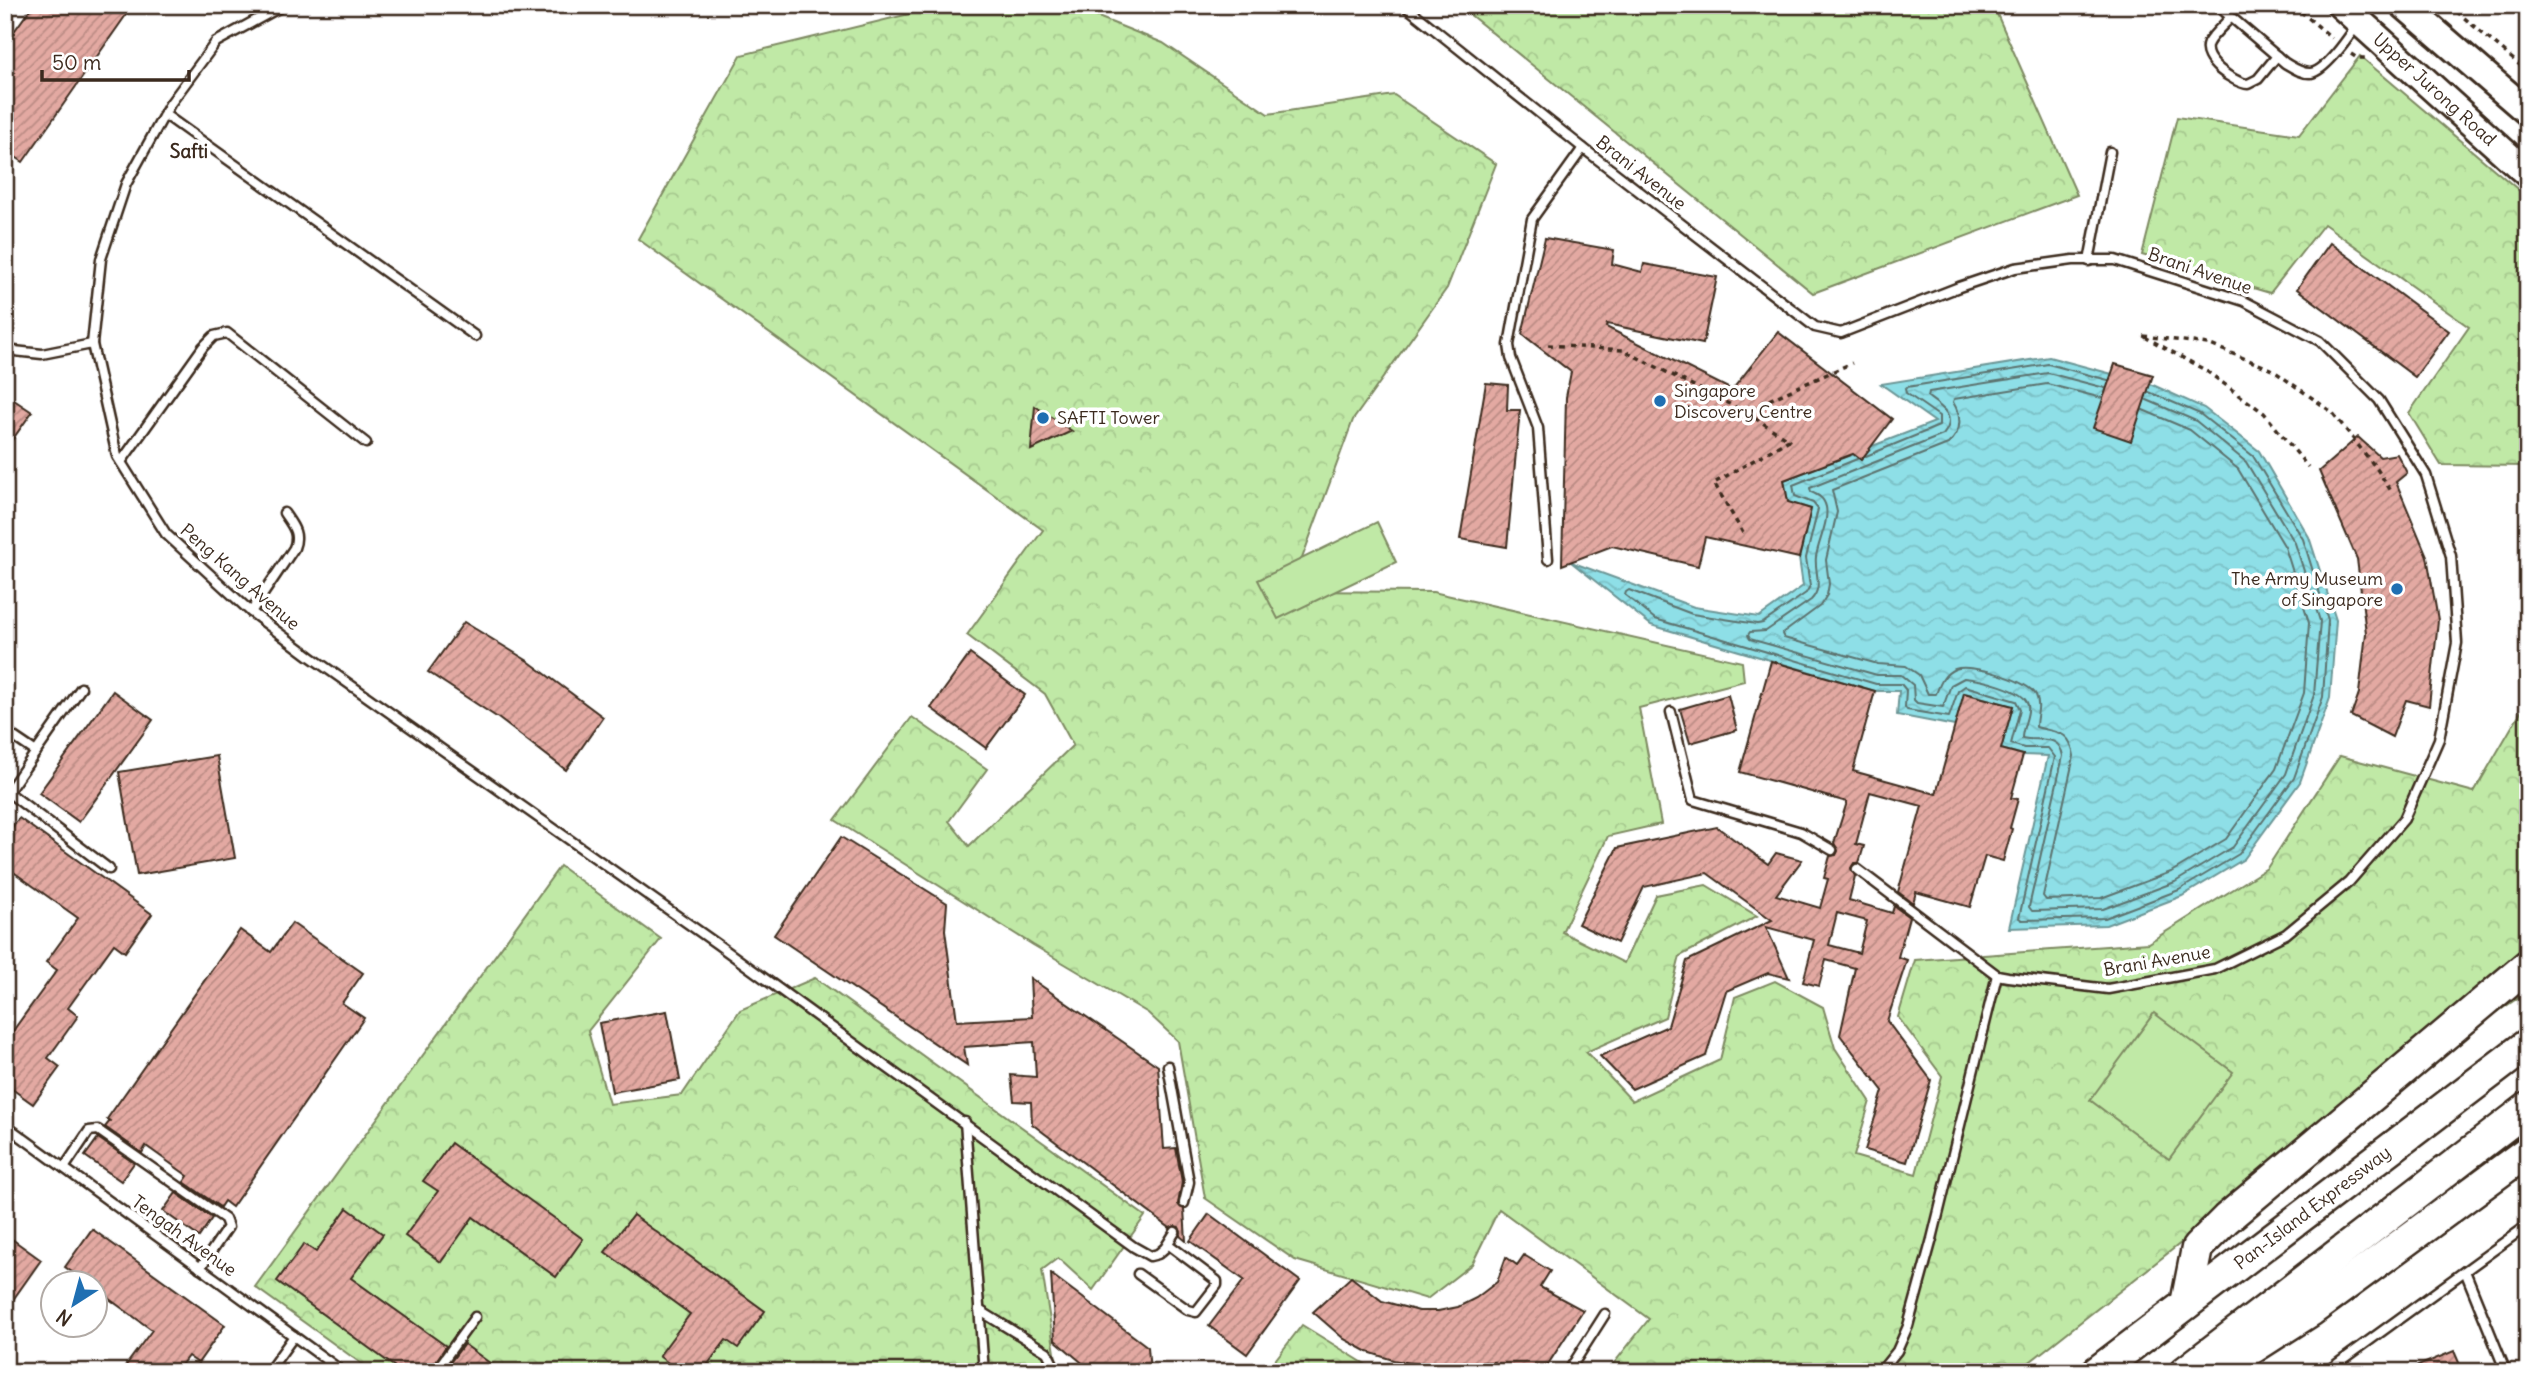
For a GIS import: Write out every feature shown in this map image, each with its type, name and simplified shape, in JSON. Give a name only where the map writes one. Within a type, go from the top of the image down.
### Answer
[{"type":"highway","points":[[2186,1304],[2197,1248],[2218,1227],[2528,965]]},
{"type":"highway","name":"Pan-Island Expressway","points":[[2097,1372],[2528,1044]]},
{"type":"highway","points":[[2185,1372],[2528,1108]]},
{"type":"highway","points":[[2215,1372],[2312,1310],[2528,1151]]},
{"type":"main road","points":[[2404,5],[2528,113]]},
{"type":"main road","name":"Upper Jurong Road","points":[[2357,11],[2528,174]]},
{"type":"lane","name":"Peng Kang Avenue","points":[[284,5],[216,42],[164,114],[126,184],[102,259],[92,344],[117,456],[166,534],[251,611],[312,657],[557,829],[1134,1247],[1150,1256],[1158,1254],[1168,1244]]},
{"type":"lane","name":"Brani Avenue","points":[[1404,5],[1583,148],[1815,327],[1841,333],[2015,268],[2073,260],[2115,260],[2244,300],[2320,341],[2379,400],[2426,475],[2451,556],[2458,643],[2440,739],[2403,818],[2349,883],[2286,934],[2215,969],[2108,989],[1997,975]]},
{"type":"lane","points":[[2217,5],[2296,70],[2311,73],[2323,67],[2357,11]]},
{"type":"lane","points":[[2231,17],[2208,44],[2207,52],[2210,60],[2233,80],[2248,84],[2258,79],[2277,56]]},
{"type":"lane","points":[[164,114],[475,337]]},
{"type":"lane","points":[[1548,559],[1538,428],[1511,358],[1509,345],[1532,219],[1583,148]]},
{"type":"lane","points":[[2089,261],[2110,152]]},
{"type":"lane","points":[[121,462],[203,347],[214,336],[227,333],[366,443]]},
{"type":"lane","points":[[5,350],[42,354],[92,344]]},
{"type":"lane","points":[[251,611],[298,539],[296,530],[284,513]]},
{"type":"lane","points":[[81,688],[7,794],[109,869]]},
{"type":"lane","points":[[1671,712],[1693,800],[1801,832],[1832,850]]},
{"type":"lane","points":[[5,732],[36,752]]},
{"type":"lane","points":[[1857,869],[1997,975],[1933,1239],[1908,1326],[1896,1351],[1880,1372]]},
{"type":"lane","points":[[1168,1066],[1189,1182],[1184,1203]]},
{"type":"lane","points":[[965,1122],[984,1372]]},
{"type":"lane","name":"Tengah Avenue","points":[[5,1125],[343,1372]]},
{"type":"lane","points":[[64,1168],[89,1131],[97,1130],[225,1219],[228,1227],[201,1268]]},
{"type":"lane","points":[[2330,1370],[2528,1225]]},
{"type":"lane","points":[[1138,1274],[1188,1310],[1196,1312],[1200,1309],[1217,1281],[1168,1244],[1175,1233]]},
{"type":"lane","points":[[2465,1271],[2506,1372]]},
{"type":"lane","points":[[979,1310],[1047,1352],[1057,1372]]},
{"type":"lane","points":[[1568,1372],[1605,1314]]},
{"type":"lane","points":[[435,1372],[475,1317]]},
{"type":"lane","points":[[268,1372],[294,1336]]},
{"type":"path","points":[[2449,5],[2528,72]]},
{"type":"path","points":[[2308,467],[2264,413],[2205,370],[2143,336],[2208,344],[2271,369],[2332,412],[2377,469],[2390,491]]},
{"type":"path","points":[[1548,345],[1623,351],[1746,413],[1789,440],[1714,483],[1742,533]]},
{"type":"path","points":[[1746,413],[1760,404],[1852,363]]},
{"type":"green space","points":[[946,5],[1068,5],[1163,43],[1268,114],[1394,95],[1496,164],[1447,288],[1353,420],[1290,591],[1433,592],[1742,662],[1744,681],[1639,708],[1661,824],[1608,836],[1562,932],[1624,963],[1656,895],[1706,885],[1757,916],[1680,956],[1665,1017],[1586,1052],[1632,1101],[1720,1060],[1735,997],[1775,981],[1823,1007],[1835,1048],[1870,1101],[1854,1156],[1916,1174],[1942,1076],[1898,1017],[1915,960],[2148,943],[2267,868],[2340,756],[2474,792],[2528,699],[2528,991],[2323,1131],[2017,1372],[1607,1372],[1649,1319],[1499,1209],[1472,1264],[1427,1299],[1295,1260],[1205,1198],[1178,1041],[1148,1013],[1033,945],[835,820],[912,717],[987,769],[949,821],[969,846],[1073,745],[1045,694],[967,635],[1043,530],[638,239],[741,55]]},
{"type":"green space","points":[[1458,5],[1993,5],[2077,195],[1813,293]]},
{"type":"green space","points":[[2360,56],[2528,198],[2528,466],[2441,465],[2409,413],[2469,327],[2324,224],[2270,293],[2142,255],[2177,117],[2299,135]]},
{"type":"green space","points":[[1377,522],[1396,562],[1278,619],[1258,580]]},
{"type":"green space","points":[[560,866],[661,939],[588,1031],[609,1104],[682,1095],[740,1010],[815,978],[1145,1216],[1093,1290],[1058,1258],[1042,1270],[1058,1372],[373,1372],[255,1287]]},
{"type":"green space","points":[[2154,1013],[2233,1072],[2169,1159],[2090,1100]]},
{"type":"green space","points":[[1302,1325],[1378,1372],[1266,1372]]},
{"type":"water","points":[[2049,357],[2153,385],[2204,408],[2259,451],[2309,537],[2336,620],[2330,698],[2300,782],[2244,859],[2182,896],[2106,925],[2009,928],[2048,756],[2023,755],[2001,749],[2013,706],[1965,693],[1955,726],[1897,715],[1899,691],[1875,691],[1651,625],[1571,562],[1694,607],[1759,617],[1803,586],[1799,558],[1811,509],[1788,502],[1784,480],[1935,422],[1881,384]]},
{"type":"building","points":[[33,5],[133,5],[23,162],[5,150],[5,23],[15,30]]},
{"type":"building","name":"Singapore Discovery Centre","points":[[1545,238],[1614,250],[1612,264],[1642,272],[1644,264],[1717,277],[1703,344],[1607,324],[1606,327],[1732,390],[1778,332],[1892,419],[1861,460],[1853,454],[1784,480],[1788,502],[1811,509],[1799,558],[1705,537],[1698,566],[1612,546],[1562,565],[1566,397],[1571,372],[1522,334]]},
{"type":"building","points":[[2330,243],[2449,331],[2415,377],[2297,289]]},
{"type":"building","points":[[2115,364],[2153,375],[2131,441],[2093,428]]},
{"type":"building","points":[[1486,383],[1508,385],[1507,410],[1520,410],[1507,547],[1460,539]]},
{"type":"building","points":[[5,394],[32,412],[5,450]]},
{"type":"building","name":"SAFTI Tower","points":[[1035,406],[1072,431],[1031,450]]},
{"type":"building","name":"The Army Museum of Singapore","points":[[2358,437],[2380,457],[2397,454],[2407,473],[2396,482],[2427,556],[2438,620],[2429,706],[2406,700],[2392,737],[2351,716],[2359,693],[2366,633],[2357,559],[2319,471]]},
{"type":"building","points":[[464,622],[528,661],[603,717],[566,770],[498,718],[428,672]]},
{"type":"building","points":[[970,654],[1025,695],[986,748],[931,708]]},
{"type":"building","points":[[1771,661],[1875,691],[1853,771],[1936,794],[1964,693],[2013,706],[2001,749],[2023,755],[2011,798],[2018,799],[2010,828],[2012,829],[2003,861],[1985,856],[1970,907],[1916,892],[1913,903],[1898,892],[1922,806],[1870,792],[1856,844],[1864,846],[1859,863],[1854,863],[1851,868],[1855,876],[1849,900],[1892,913],[1894,906],[1909,917],[1898,957],[1907,960],[1887,1021],[1931,1080],[1907,1162],[1865,1150],[1883,1091],[1840,1035],[1855,968],[1826,960],[1819,986],[1803,982],[1814,940],[1766,927],[1789,978],[1768,973],[1726,991],[1706,1056],[1632,1089],[1600,1056],[1668,1026],[1687,961],[1772,920],[1707,873],[1644,887],[1617,943],[1578,924],[1617,848],[1717,827],[1768,864],[1776,853],[1802,860],[1776,895],[1820,908],[1828,879],[1824,878],[1830,856],[1836,855],[1838,851],[1834,843],[1847,802],[1740,772]],"holes":[[[1837,913],[1867,921],[1859,953],[1829,945]]]},
{"type":"building","points":[[113,691],[153,720],[79,822],[39,793]]},
{"type":"building","points":[[1728,695],[1737,730],[1690,743],[1680,709]]},
{"type":"building","points":[[217,756],[235,858],[137,875],[119,772]]},
{"type":"building","points":[[19,818],[152,914],[125,952],[114,944],[68,1008],[78,1016],[48,1058],[60,1067],[33,1104],[5,1084],[5,1027],[12,1032],[57,970],[46,962],[78,918],[5,866],[5,837]]},
{"type":"building","points":[[841,837],[947,903],[945,930],[957,1021],[1032,1017],[1030,978],[1158,1066],[1164,1149],[1176,1148],[1182,1182],[1178,1204],[1184,1209],[1186,1241],[1180,1236],[1179,1227],[1170,1228],[1032,1124],[1031,1102],[1014,1101],[1011,1075],[1036,1077],[1034,1042],[964,1047],[967,1065],[774,935]]},
{"type":"building","points":[[292,923],[363,973],[342,1003],[364,1018],[232,1207],[224,1201],[220,1207],[184,1182],[188,1176],[146,1146],[142,1153],[105,1127],[110,1121],[107,1119],[240,930],[271,952]]},
{"type":"building","points":[[667,1011],[680,1080],[612,1092],[599,1023]]},
{"type":"building","points":[[98,1138],[134,1163],[121,1181],[85,1156]]},
{"type":"building","points":[[451,1143],[583,1239],[556,1277],[473,1217],[441,1262],[405,1236],[438,1191],[423,1181]]},
{"type":"building","points":[[176,1193],[212,1218],[199,1237],[163,1211]]},
{"type":"building","points":[[347,1208],[383,1234],[351,1278],[446,1346],[429,1372],[402,1372],[277,1281],[304,1244],[316,1252]]},
{"type":"building","points":[[1209,1214],[1300,1281],[1247,1354],[1209,1326],[1244,1280],[1190,1241]]},
{"type":"building","points":[[633,1215],[765,1311],[738,1348],[726,1340],[702,1372],[680,1372],[659,1356],[690,1314],[605,1252]]},
{"type":"building","points":[[92,1229],[225,1325],[198,1363],[188,1356],[176,1372],[121,1372],[152,1330],[108,1298],[108,1268],[65,1267]]},
{"type":"building","points":[[5,1234],[41,1260],[5,1311]]},
{"type":"building","points":[[1524,1255],[1550,1271],[1540,1287],[1583,1310],[1543,1372],[1479,1372],[1493,1362],[1421,1365],[1393,1360],[1368,1352],[1344,1339],[1313,1312],[1351,1277],[1382,1301],[1419,1311],[1458,1307],[1476,1298],[1497,1282],[1506,1257],[1517,1265]]},
{"type":"building","points":[[1051,1274],[1148,1347],[1150,1372],[1093,1372],[1055,1340]]},
{"type":"building","points":[[464,1344],[502,1372],[443,1372]]},
{"type":"building","points":[[2454,1351],[2463,1372],[2406,1372],[2406,1371]]},
{"type":"place","name":"Singapore Discovery Centre","points":[[1660,401]]},
{"type":"place","name":"SAFTI Tower","points":[[1043,418]]},
{"type":"place","name":"The Army Museum of Singapore","points":[[2397,589]]},
{"type":"district","name":"Safti","points":[[189,151]]}]
